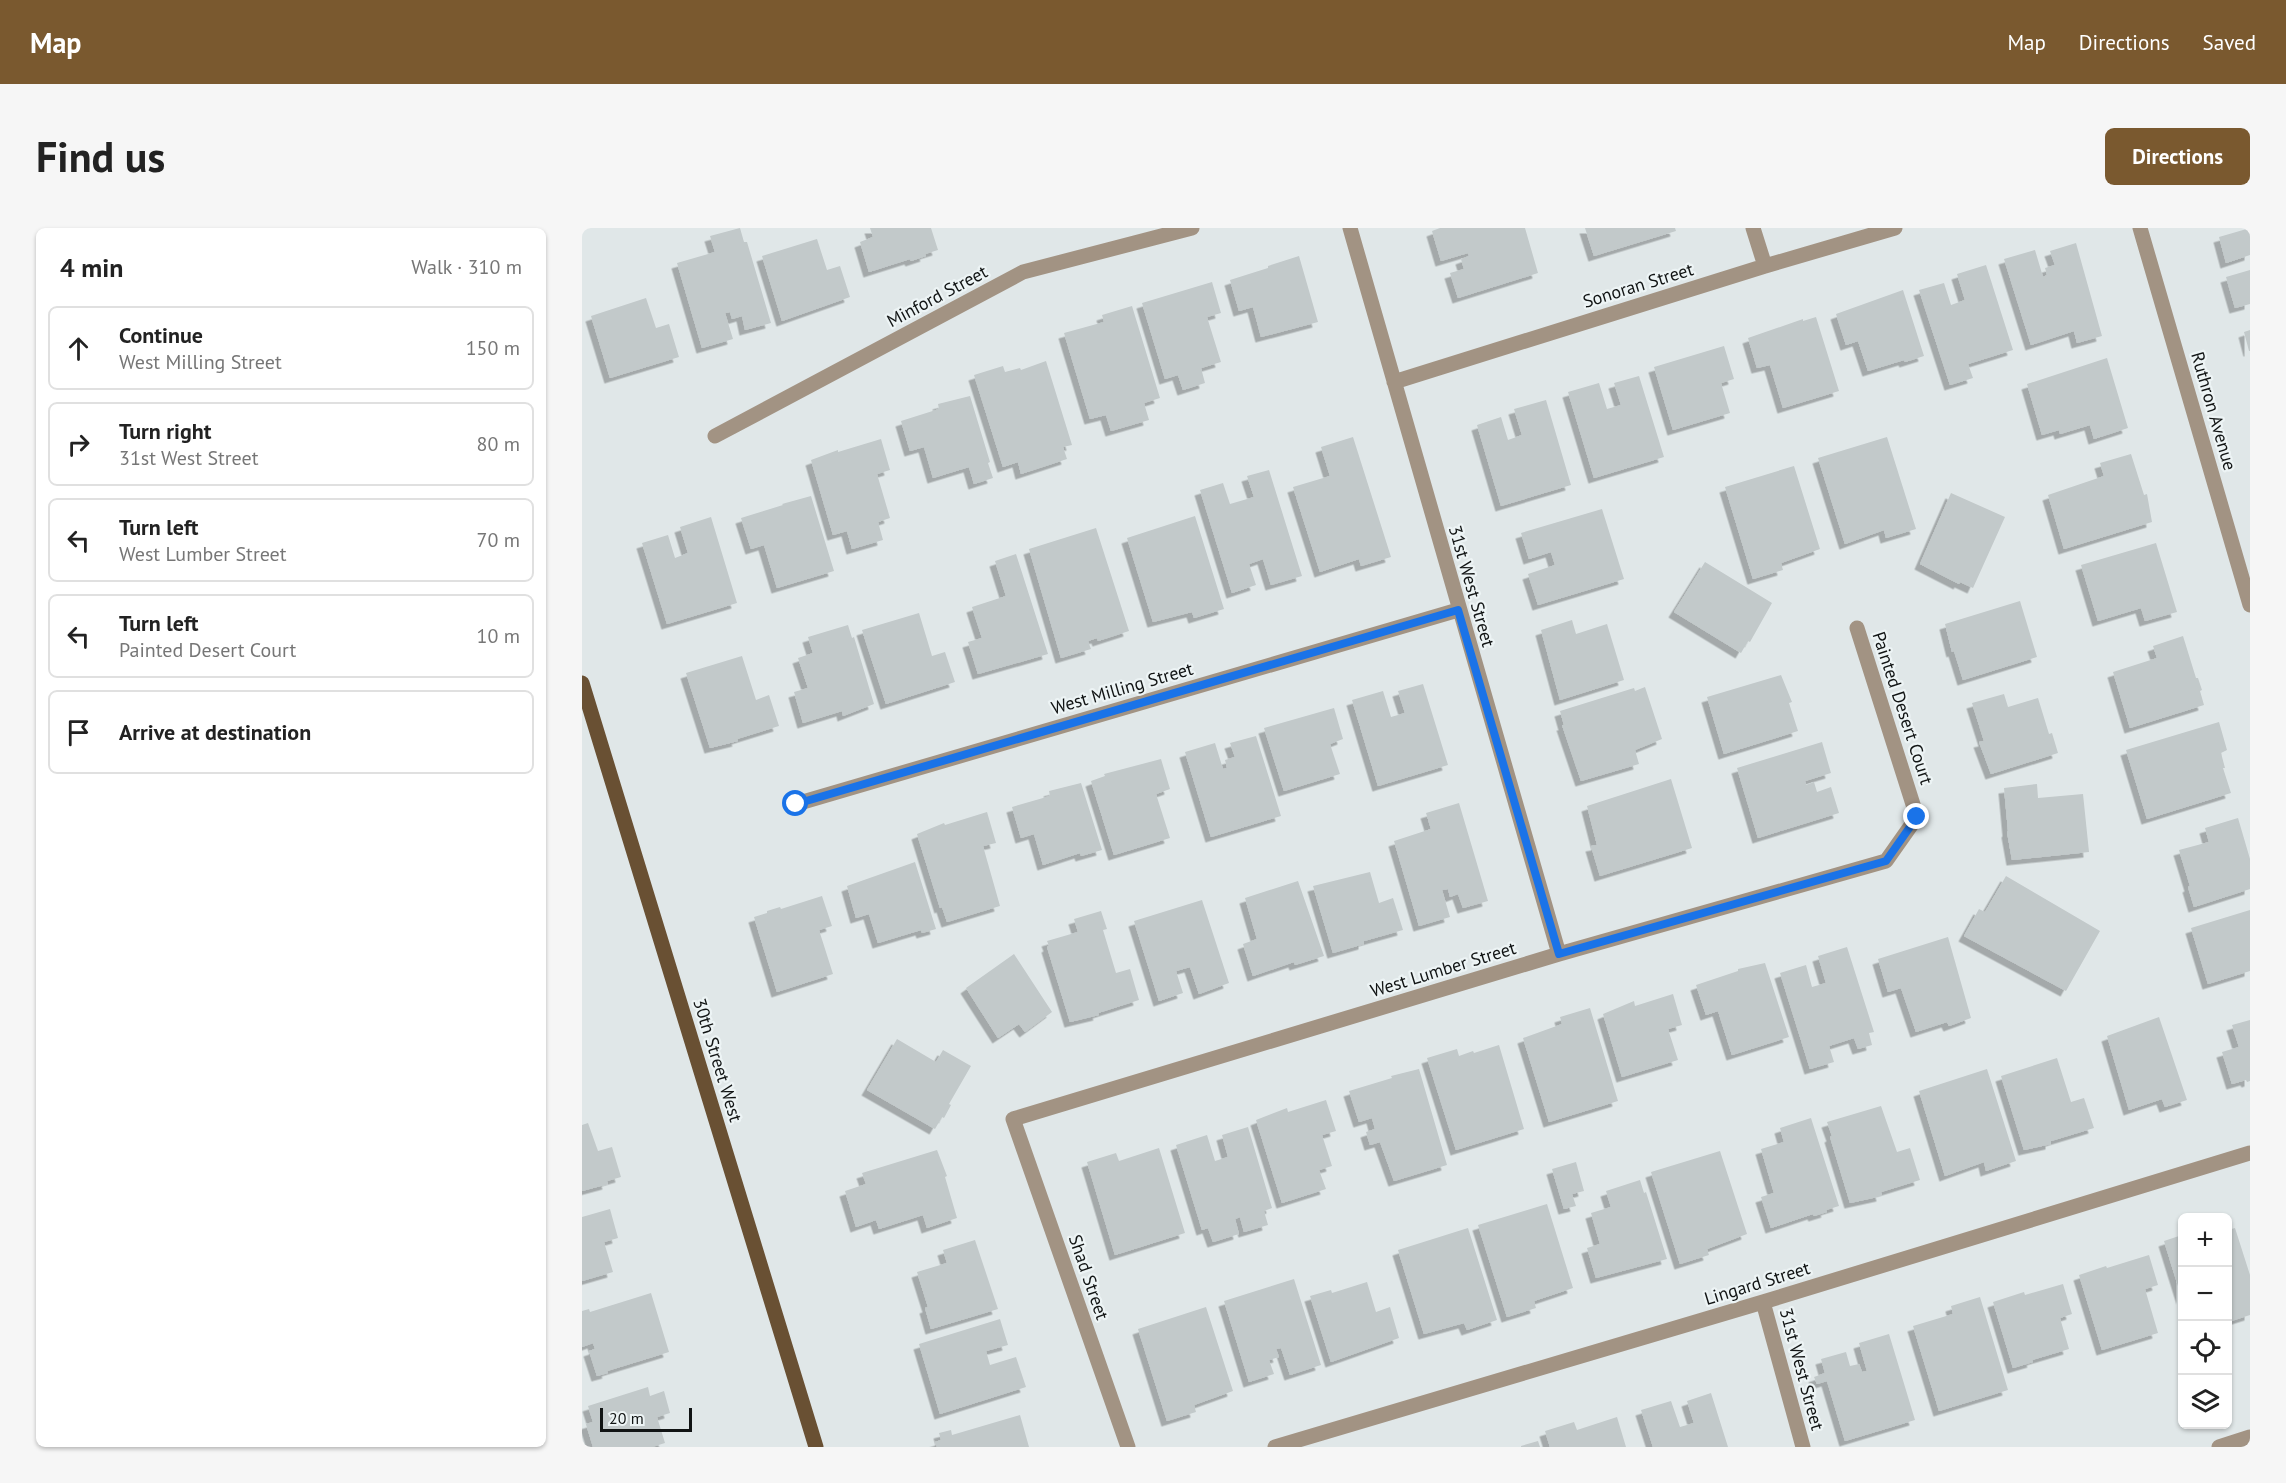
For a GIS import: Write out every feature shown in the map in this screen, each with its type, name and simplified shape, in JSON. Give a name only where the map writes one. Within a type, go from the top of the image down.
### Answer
[{"type":"main road","name":"30th Street West","points":[[582,684],[816,1447]]},
{"type":"street","name":"Minford Street","points":[[715,436],[1023,272],[1192,228]]},
{"type":"street","name":"31st West Street","points":[[1350,228],[1458,610],[1559,954]]},
{"type":"street","points":[[1753,228],[1765,266]]},
{"type":"street","name":"Sonoran Street","points":[[1394,382],[1894,228]]},
{"type":"street","name":"Ruthron Avenue","points":[[2140,228],[2250,605]]},
{"type":"street","name":"West Milling Street","points":[[796,804],[1458,610]]},
{"type":"street","name":"Painted Desert Court","points":[[1857,628],[1917,817],[1886,861]]},
{"type":"street","name":"West Lumber Street","points":[[1013,1119],[1559,954],[1886,861]]},
{"type":"street","name":"Shad Street","points":[[1013,1119],[1128,1447]]},
{"type":"street","name":"Lingard Street","points":[[1275,1447],[1763,1302],[2250,1153]]},
{"type":"street","name":"31st West Street","points":[[1763,1302],[1803,1447]]},
{"type":"street","points":[[2219,1447],[2250,1437]]},
{"type":"building","points":[[740,228],[744,242],[747,242],[771,323],[745,330],[742,316],[732,319],[730,312],[725,313],[733,339],[702,348],[677,263],[715,252],[710,236]]},
{"type":"building","points":[[870,228],[931,228],[938,250],[911,261],[910,259],[869,272],[860,242],[873,237]]},
{"type":"building","points":[[1440,228],[1525,228],[1538,273],[1458,298],[1450,273],[1464,269],[1461,259],[1469,256],[1468,253],[1441,261],[1432,231]]},
{"type":"building","points":[[1585,228],[1675,228],[1676,231],[1594,256]]},
{"type":"building","points":[[2250,228],[2250,255],[2226,263],[2219,237]]},
{"type":"building","points":[[817,239],[827,270],[840,266],[850,297],[782,321],[762,256]]},
{"type":"building","points":[[2076,243],[2102,336],[2077,343],[2074,331],[2031,345],[2004,259],[2035,250],[2043,277],[2047,275],[2045,268],[2055,265],[2050,251]]},
{"type":"building","points":[[1299,256],[1318,322],[1261,337],[1253,307],[1239,311],[1230,280]]},
{"type":"building","points":[[1986,265],[2013,350],[1968,364],[1973,378],[1950,385],[1919,290],[1944,283],[1951,305],[1965,300],[1957,274]]},
{"type":"building","points":[[2250,270],[2250,304],[2235,308],[2226,277]]},
{"type":"building","points":[[1212,282],[1221,313],[1207,317],[1221,362],[1201,368],[1205,383],[1183,390],[1178,375],[1165,379],[1142,303]]},
{"type":"building","points":[[1903,290],[1924,356],[1868,371],[1858,341],[1846,345],[1836,314]]},
{"type":"building","points":[[646,298],[656,328],[669,324],[679,357],[610,378],[591,316]]},
{"type":"building","points":[[1132,306],[1160,398],[1144,403],[1149,420],[1111,431],[1106,415],[1090,419],[1064,333],[1104,322],[1102,315]]},
{"type":"building","points":[[1816,317],[1839,391],[1783,408],[1770,365],[1757,368],[1748,338],[1803,319],[1803,321]]},
{"type":"building","points":[[2250,330],[2250,351],[2249,351],[2244,332]]},
{"type":"building","points":[[1724,346],[1734,379],[1721,383],[1730,413],[1673,430],[1654,367]]},
{"type":"building","points":[[2107,358],[2128,428],[2094,439],[2090,425],[2060,434],[2059,430],[2042,435],[2027,384]]},
{"type":"building","points":[[1046,361],[1072,445],[1063,447],[1067,459],[1021,474],[1018,462],[1003,467],[974,375],[1003,366],[1005,372],[1020,368],[1021,370]]},
{"type":"building","points":[[1639,376],[1664,457],[1594,478],[1568,392],[1599,383],[1607,409],[1621,405],[1614,383]]},
{"type":"building","points":[[970,396],[993,478],[974,484],[969,467],[933,478],[924,447],[910,451],[901,421],[939,409],[938,404]]},
{"type":"building","points":[[1546,400],[1571,485],[1501,506],[1477,425],[1501,417],[1508,440],[1522,435],[1514,409]]},
{"type":"building","points":[[1353,437],[1391,557],[1361,566],[1359,559],[1320,572],[1293,487],[1330,476],[1321,447]]},
{"type":"building","points":[[1887,437],[1916,529],[1886,538],[1884,530],[1845,544],[1818,458]]},
{"type":"building","points":[[881,439],[890,470],[877,474],[890,518],[878,522],[883,540],[852,549],[847,531],[833,535],[811,460],[838,450],[838,452]]},
{"type":"building","points":[[2131,454],[2144,495],[2147,494],[2152,522],[2064,549],[2048,495],[2104,476],[2100,463]]},
{"type":"building","points":[[1794,466],[1820,549],[1781,563],[1783,570],[1753,579],[1725,487]]},
{"type":"building","points":[[1269,470],[1302,576],[1271,585],[1263,559],[1249,564],[1256,585],[1232,593],[1200,490],[1223,483],[1230,504],[1254,497],[1247,476]]},
{"type":"building","points":[[1951,493],[2005,517],[1973,588],[1960,582],[1959,584],[1920,564]]},
{"type":"building","points":[[811,496],[834,571],[777,588],[764,545],[751,549],[741,518]]},
{"type":"building","points":[[1602,509],[1624,579],[1538,605],[1528,574],[1555,565],[1551,552],[1529,559],[1521,533]]},
{"type":"building","points":[[1195,516],[1224,609],[1194,618],[1192,612],[1153,622],[1127,538]]},
{"type":"building","points":[[711,517],[737,603],[667,624],[642,543],[668,535],[675,558],[688,553],[680,527]]},
{"type":"building","points":[[1096,528],[1129,631],[1098,641],[1097,638],[1088,641],[1091,649],[1061,658],[1029,549]]},
{"type":"building","points":[[2156,543],[2177,612],[2145,621],[2141,608],[2098,621],[2081,565]]},
{"type":"building","points":[[1016,554],[1048,654],[978,674],[968,642],[982,638],[972,607],[1006,596],[995,561]]},
{"type":"building","points":[[1705,562],[1772,603],[1750,642],[1748,641],[1741,653],[1674,612]]},
{"type":"building","points":[[2020,601],[2037,657],[1963,680],[1954,651],[1952,652],[1945,624]]},
{"type":"building","points":[[919,613],[932,656],[945,652],[955,682],[886,704],[862,630]]},
{"type":"building","points":[[1572,620],[1576,634],[1607,624],[1624,680],[1560,700],[1541,630]]},
{"type":"building","points":[[848,625],[852,638],[854,637],[874,704],[843,716],[842,711],[803,723],[794,692],[808,688],[798,658],[813,653],[808,637]]},
{"type":"building","points":[[2183,636],[2202,690],[2200,691],[2204,705],[2130,728],[2113,672],[2157,658],[2153,646]]},
{"type":"building","points":[[742,656],[756,700],[769,695],[779,726],[737,739],[738,741],[710,748],[686,673]]},
{"type":"building","points":[[1781,675],[1792,702],[1789,703],[1798,731],[1724,754],[1707,697]]},
{"type":"building","points":[[1423,684],[1448,765],[1378,786],[1352,700],[1383,691],[1391,717],[1405,713],[1398,691]]},
{"type":"building","points":[[1645,687],[1662,739],[1635,750],[1639,764],[1581,781],[1562,725],[1564,725],[1560,711],[1634,688],[1635,691]]},
{"type":"building","points":[[2004,694],[2008,707],[2038,698],[2049,734],[2052,733],[2058,753],[1991,774],[1979,742],[1984,741],[1972,703]]},
{"type":"building","points":[[1334,708],[1343,739],[1330,744],[1340,774],[1284,791],[1264,728]]},
{"type":"building","points":[[2219,722],[2227,750],[2221,753],[2225,768],[2223,768],[2231,793],[2147,819],[2126,750]]},
{"type":"building","points":[[1256,736],[1281,816],[1211,837],[1185,752],[1215,743],[1223,769],[1227,768],[1225,760],[1235,757],[1230,743]]},
{"type":"building","points":[[1822,742],[1831,773],[1805,781],[1806,785],[1814,782],[1817,792],[1831,787],[1839,813],[1758,838],[1737,768]]},
{"type":"building","points":[[1161,759],[1170,789],[1156,794],[1170,838],[1114,855],[1091,781],[1105,776],[1104,774]]},
{"type":"building","points":[[1671,779],[1692,848],[1600,876],[1591,846],[1597,845],[1587,806]]},
{"type":"building","points":[[1081,783],[1102,850],[1081,856],[1080,853],[1043,865],[1034,834],[1021,838],[1012,807],[1050,796],[1049,791]]},
{"type":"building","points":[[2037,784],[2038,798],[2083,794],[2089,852],[2012,860],[2007,832],[2004,788]]},
{"type":"building","points":[[1459,803],[1488,901],[1463,908],[1458,894],[1450,897],[1448,889],[1442,890],[1450,917],[1419,926],[1394,841],[1431,829],[1426,813]]},
{"type":"building","points":[[987,812],[996,843],[983,846],[1000,906],[947,922],[942,907],[940,908],[917,834],[944,823],[945,825]]},
{"type":"building","points":[[2238,818],[2250,859],[2250,889],[2194,907],[2179,850],[2209,842],[2205,828]]},
{"type":"building","points":[[915,862],[936,929],[922,933],[921,930],[878,943],[869,914],[856,918],[847,886]]},
{"type":"building","points":[[1370,872],[1379,903],[1393,898],[1403,930],[1333,953],[1313,886]]},
{"type":"building","points":[[2006,876],[2100,931],[2066,991],[1964,936],[1979,909],[1985,912]]},
{"type":"building","points":[[1298,881],[1324,956],[1295,965],[1294,962],[1253,976],[1243,944],[1257,939],[1245,898]]},
{"type":"building","points":[[822,896],[832,926],[819,930],[833,974],[777,992],[754,917],[767,913],[767,911]]},
{"type":"building","points":[[1202,900],[1229,983],[1199,994],[1190,967],[1176,971],[1183,993],[1159,1001],[1134,921]]},
{"type":"building","points":[[2250,910],[2250,971],[2208,984],[2191,928]]},
{"type":"building","points":[[1101,911],[1107,929],[1103,930],[1116,973],[1130,969],[1139,1000],[1098,1013],[1099,1015],[1070,1022],[1047,941],[1078,932],[1074,919]]},
{"type":"building","points":[[1948,937],[1971,1018],[1949,1026],[1947,1022],[1916,1032],[1901,988],[1888,992],[1878,959]]},
{"type":"building","points":[[1847,947],[1874,1032],[1869,1033],[1872,1045],[1858,1049],[1854,1038],[1829,1046],[1834,1062],[1810,1069],[1780,973],[1806,965],[1812,987],[1826,983],[1818,956]]},
{"type":"building","points":[[1014,954],[1052,1012],[1025,1032],[1019,1024],[998,1038],[966,988]]},
{"type":"building","points":[[1765,963],[1789,1037],[1732,1055],[1718,1011],[1706,1015],[1696,985],[1738,971],[1738,969]]},
{"type":"building","points":[[1673,994],[1682,1025],[1668,1029],[1678,1060],[1622,1077],[1603,1014],[1634,1001],[1635,1006]]},
{"type":"building","points":[[1590,1008],[1618,1101],[1549,1122],[1523,1038],[1562,1024],[1560,1017]]},
{"type":"building","points":[[2159,1017],[2187,1100],[2165,1107],[2162,1099],[2129,1110],[2107,1036]]},
{"type":"building","points":[[2250,1020],[2250,1081],[2232,1084],[2222,1052],[2239,1047],[2232,1025]]},
{"type":"building","points":[[897,1039],[936,1062],[943,1050],[971,1066],[949,1104],[951,1105],[944,1118],[942,1117],[935,1129],[867,1090]]},
{"type":"building","points":[[1499,1045],[1524,1129],[1456,1150],[1427,1058],[1457,1049],[1459,1056]]},
{"type":"building","points":[[2057,1058],[2071,1102],[2084,1098],[2094,1128],[2051,1141],[2051,1144],[2024,1150],[2001,1076]]},
{"type":"building","points":[[1419,1069],[1447,1165],[1394,1181],[1380,1142],[1370,1145],[1366,1132],[1375,1129],[1372,1118],[1359,1122],[1349,1091]]},
{"type":"building","points":[[1987,1069],[2016,1161],[1986,1171],[1984,1162],[1945,1176],[1919,1091]]},
{"type":"building","points":[[1326,1100],[1336,1131],[1322,1135],[1332,1166],[1319,1170],[1326,1189],[1282,1203],[1256,1120],[1287,1108],[1288,1112]]},
{"type":"building","points":[[1881,1106],[1897,1152],[1910,1148],[1920,1180],[1881,1192],[1882,1196],[1850,1203],[1827,1122]]},
{"type":"building","points":[[1811,1118],[1839,1206],[1826,1210],[1827,1212],[1814,1216],[1813,1214],[1771,1228],[1761,1197],[1774,1193],[1761,1149],[1784,1142],[1780,1128]]},
{"type":"building","points":[[588,1123],[598,1151],[612,1147],[621,1177],[607,1181],[608,1184],[582,1191],[582,1125]]},
{"type":"building","points":[[1248,1127],[1272,1208],[1264,1211],[1268,1225],[1244,1232],[1240,1217],[1235,1219],[1239,1234],[1213,1242],[1208,1228],[1202,1230],[1176,1145],[1207,1135],[1215,1161],[1228,1157],[1222,1135]]},
{"type":"building","points":[[1159,1148],[1185,1233],[1115,1255],[1087,1162],[1116,1153],[1119,1161]]},
{"type":"building","points":[[937,1150],[947,1176],[945,1177],[957,1218],[927,1228],[923,1215],[879,1229],[876,1220],[856,1227],[845,1191],[866,1184],[862,1173]]},
{"type":"building","points":[[1720,1151],[1747,1234],[1707,1249],[1709,1255],[1680,1264],[1651,1172]]},
{"type":"building","points":[[1576,1162],[1584,1191],[1572,1194],[1576,1206],[1564,1209],[1552,1169]]},
{"type":"building","points":[[1640,1180],[1667,1259],[1596,1278],[1587,1248],[1600,1244],[1591,1213],[1611,1207],[1606,1191]]},
{"type":"building","points":[[1547,1204],[1573,1288],[1534,1301],[1536,1308],[1507,1317],[1478,1225]]},
{"type":"building","points":[[610,1209],[618,1238],[604,1242],[613,1272],[582,1281],[582,1217]]},
{"type":"building","points":[[1468,1228],[1497,1320],[1467,1330],[1464,1323],[1424,1334],[1398,1250]]},
{"type":"building","points":[[2235,1228],[2250,1275],[2250,1315],[2232,1321],[2232,1267],[2232,1229]]},
{"type":"building","points":[[2178,1236],[2178,1286],[2164,1241]]},
{"type":"building","points":[[975,1240],[998,1309],[931,1329],[925,1308],[928,1307],[917,1272],[947,1263],[943,1250]]},
{"type":"building","points":[[2149,1255],[2158,1285],[2145,1289],[2158,1333],[2102,1350],[2079,1275]]},
{"type":"building","points":[[1294,1279],[1321,1365],[1290,1375],[1281,1348],[1276,1349],[1279,1357],[1269,1360],[1274,1374],[1249,1382],[1224,1301]]},
{"type":"building","points":[[1367,1282],[1376,1312],[1390,1307],[1399,1338],[1331,1362],[1310,1296],[1331,1290],[1332,1293]]},
{"type":"building","points":[[2063,1284],[2072,1314],[2060,1318],[2069,1349],[2013,1368],[1993,1302],[2024,1292],[2025,1295]]},
{"type":"building","points":[[651,1293],[669,1352],[597,1376],[589,1351],[595,1349],[593,1343],[582,1347],[582,1311],[589,1309],[590,1312]]},
{"type":"building","points":[[1980,1297],[2008,1390],[1939,1411],[1913,1326],[1953,1314],[1951,1306]]},
{"type":"building","points":[[1206,1307],[1233,1391],[1194,1405],[1196,1412],[1167,1421],[1138,1329]]},
{"type":"building","points":[[1000,1319],[1008,1345],[986,1351],[990,1365],[1016,1357],[1026,1387],[940,1414],[919,1344]]},
{"type":"building","points":[[1889,1334],[1915,1420],[1845,1441],[1827,1381],[1817,1384],[1814,1377],[1825,1373],[1821,1359],[1846,1352],[1850,1366],[1859,1364],[1862,1372],[1867,1371],[1859,1343]]},
{"type":"building","points":[[648,1387],[650,1396],[664,1391],[670,1413],[657,1417],[665,1443],[652,1447],[593,1447],[586,1424],[593,1422],[588,1406]]},
{"type":"building","points":[[1711,1393],[1728,1447],[1653,1447],[1641,1410],[1671,1401],[1680,1427],[1694,1423],[1687,1401]]},
{"type":"building","points":[[1020,1415],[1029,1447],[937,1447],[935,1442],[941,1440],[939,1433],[951,1430],[952,1435]]},
{"type":"building","points":[[1617,1417],[1626,1447],[1550,1447],[1545,1431],[1574,1422],[1577,1430]]},
{"type":"building","points":[[1538,1441],[1540,1447],[1521,1447],[1521,1446]]},
{"type":"route","points":[[796,804],[1458,610],[1559,954],[1886,861],[1917,817]]}]
